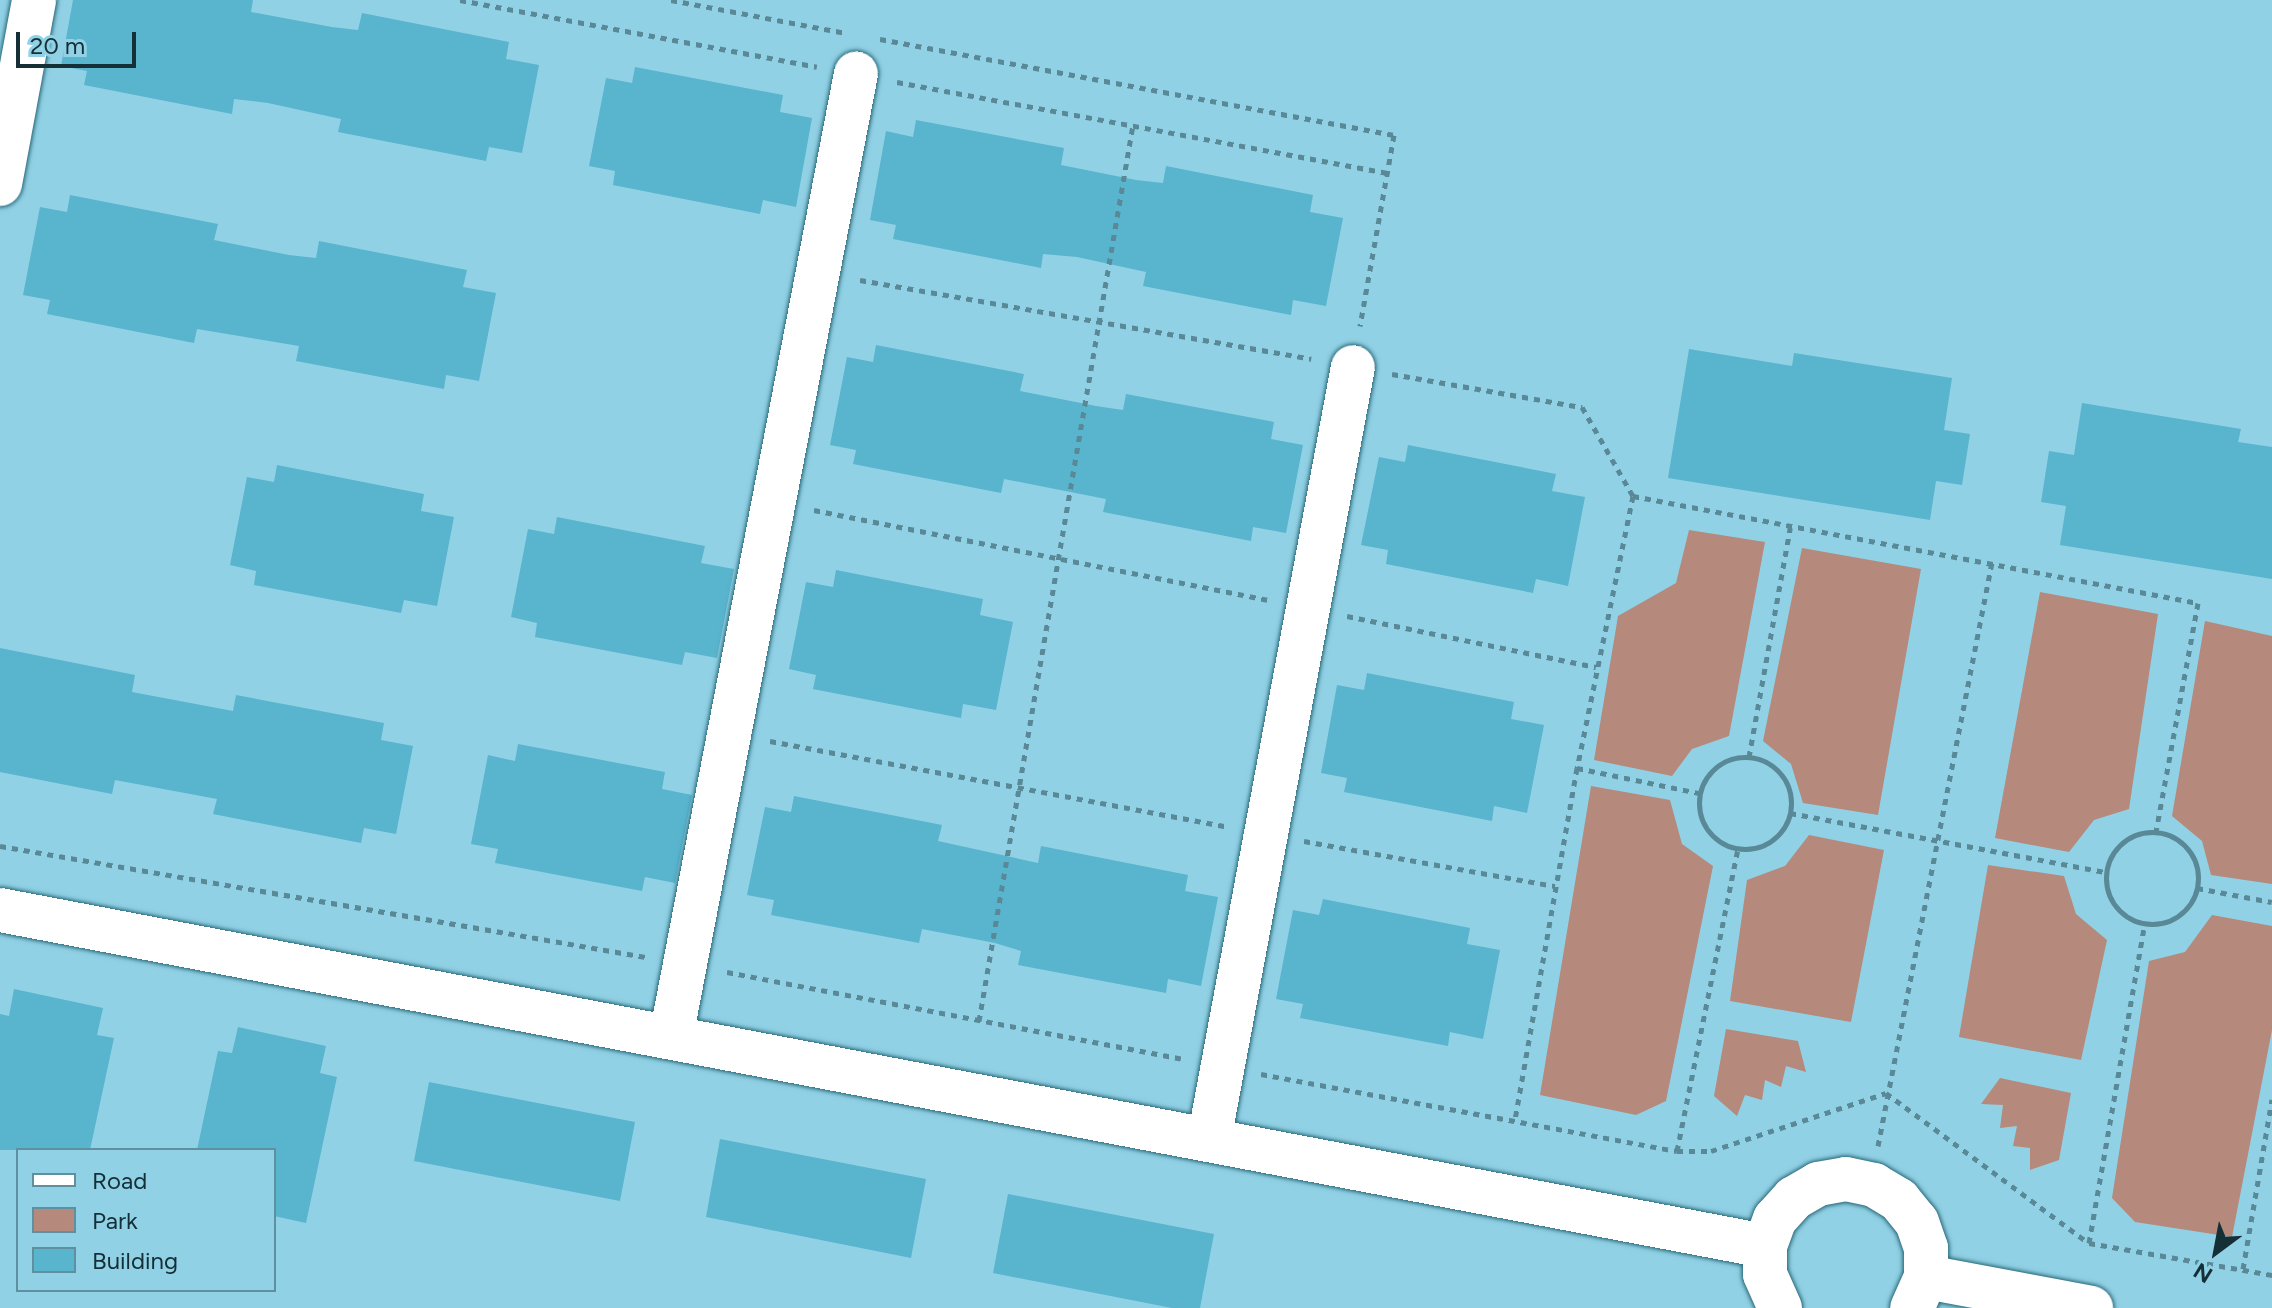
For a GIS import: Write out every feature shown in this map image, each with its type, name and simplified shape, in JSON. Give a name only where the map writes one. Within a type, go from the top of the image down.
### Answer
[{"type":"street","points":[[0,184],[34,0]]},
{"type":"street","points":[[671,1037],[856,74]]},
{"type":"street","points":[[1209,1140],[1353,367]]},
{"type":"street","points":[[0,910],[1765,1246]]},
{"type":"street","points":[[1776,1306],[1765,1274],[1765,1246],[1775,1219],[1806,1191],[1846,1179],[1873,1185],[1899,1200],[1917,1222],[1926,1248],[1919,1292],[2091,1308]]},
{"type":"path","points":[[460,0],[1388,173]]},
{"type":"path","points":[[671,0],[1394,135],[1353,367]]},
{"type":"path","points":[[979,1021],[1133,125]]},
{"type":"path","points":[[818,273],[1582,407],[1633,496],[1596,667],[1515,1120]]},
{"type":"path","points":[[1633,496],[2198,603],[2156,832]]},
{"type":"path","points":[[774,502],[1596,667]]},
{"type":"path","points":[[1749,757],[1790,528]]},
{"type":"path","points":[[1873,1185],[1886,1093],[1992,562]]},
{"type":"path","points":[[729,734],[1555,886]]},
{"type":"path","points":[[1749,757],[1764,761],[1786,782],[1790,813],[1777,837],[1752,849],[1738,849],[1711,835],[1703,822],[1699,793],[1718,766],[1749,757]]},
{"type":"path","points":[[1577,768],[1699,793]]},
{"type":"path","points":[[1790,813],[1935,843],[2104,872]]},
{"type":"path","points":[[2156,832],[2184,845],[2198,872],[2197,888],[2183,911],[2172,919],[2145,923],[2119,910],[2104,872],[2125,840],[2156,832]]},
{"type":"path","points":[[0,846],[685,963],[1223,1068],[1677,1151],[1711,1151],[1886,1093]]},
{"type":"path","points":[[1677,1151],[1738,849]]},
{"type":"path","points":[[2197,888],[2272,902]]},
{"type":"path","points":[[2089,1243],[2145,923]]},
{"type":"path","points":[[1886,1093],[2089,1243],[2272,1275]]},
{"type":"path","points":[[2243,1269],[2272,1099]]},
{"type":"green space","points":[[1689,530],[1765,542],[1729,736],[1692,749],[1672,776],[1594,760],[1618,616],[1676,583]]},
{"type":"green space","points":[[1802,548],[1921,569],[1878,815],[1803,803],[1791,764],[1763,741]]},
{"type":"green space","points":[[2040,592],[2158,614],[2129,809],[2094,820],[2069,852],[1995,838]]},
{"type":"green space","points":[[2205,621],[2272,636],[2272,884],[2211,875],[2202,841],[2172,816]]},
{"type":"green space","points":[[1591,786],[1670,800],[1682,844],[1713,866],[1666,1101],[1636,1115],[1540,1095]]},
{"type":"green space","points":[[1809,835],[1884,850],[1851,1022],[1730,1001],[1747,880],[1785,866]]},
{"type":"green space","points":[[1988,865],[2064,876],[2076,914],[2107,940],[2081,1060],[1959,1037]]},
{"type":"green space","points":[[2212,915],[2272,926],[2272,1030],[2232,1237],[2135,1222],[2112,1198],[2149,961],[2185,952]]},
{"type":"green space","points":[[1726,1029],[1798,1041],[1806,1072],[1786,1066],[1781,1087],[1765,1080],[1762,1100],[1745,1095],[1737,1116],[1714,1096]]},
{"type":"green space","points":[[2000,1078],[2071,1093],[2059,1160],[2030,1170],[2030,1148],[2013,1146],[2017,1126],[2000,1128],[2003,1105],[1981,1104]]},
{"type":"building","points":[[73,0],[253,0],[251,12],[332,27],[358,30],[362,13],[509,42],[506,59],[539,65],[522,153],[489,147],[486,161],[338,132],[341,119],[268,103],[234,99],[232,114],[84,85],[87,71],[61,66]]},
{"type":"building","points":[[635,67],[783,95],[780,112],[812,118],[796,207],[763,200],[760,214],[613,185],[615,171],[589,166],[606,78],[632,83]]},
{"type":"building","points":[[916,120],[1064,148],[1061,165],[1136,180],[1163,183],[1166,166],[1313,195],[1310,212],[1343,218],[1326,306],[1293,300],[1291,315],[1143,286],[1146,272],[1077,257],[1043,254],[1041,268],[893,239],[896,225],[870,220],[886,131],[913,137]]},
{"type":"building","points":[[70,195],[218,224],[214,240],[289,255],[316,258],[319,241],[467,270],[463,287],[496,293],[479,381],[446,375],[444,389],[296,361],[299,346],[197,329],[194,343],[47,314],[50,300],[23,295],[40,207],[67,212]]},
{"type":"building","points":[[876,345],[1024,374],[1020,391],[1096,406],[1123,410],[1126,394],[1274,422],[1271,439],[1303,445],[1286,533],[1253,527],[1251,541],[1103,512],[1106,499],[1004,479],[1001,493],[853,464],[856,450],[830,445],[847,357],[873,362]]},
{"type":"building","points":[[1689,349],[1792,366],[1794,353],[1952,378],[1944,430],[1970,434],[1962,485],[1936,481],[1930,520],[1668,478]]},
{"type":"building","points":[[2082,403],[2241,429],[2238,442],[2272,447],[2272,579],[2060,545],[2066,506],[2041,502],[2049,451],[2074,455]]},
{"type":"building","points":[[1408,445],[1556,474],[1552,491],[1585,497],[1568,586],[1536,579],[1533,593],[1386,564],[1388,550],[1361,545],[1379,457],[1405,462]]},
{"type":"building","points":[[277,465],[424,494],[421,511],[454,517],[437,606],[404,600],[401,613],[254,585],[256,571],[230,565],[247,477],[274,482]]},
{"type":"building","points":[[557,517],[705,546],[701,563],[734,569],[717,658],[685,652],[682,665],[535,637],[537,623],[511,617],[528,529],[554,534]]},
{"type":"building","points":[[836,570],[983,599],[980,615],[1013,622],[996,710],[963,704],[961,718],[813,689],[816,675],[789,669],[806,582],[833,587]]},
{"type":"building","points":[[0,648],[135,675],[132,692],[233,711],[236,695],[384,723],[381,740],[413,746],[396,834],[364,828],[361,843],[213,814],[217,799],[115,780],[112,794],[0,772]]},
{"type":"building","points":[[1367,673],[1514,702],[1511,719],[1544,725],[1527,813],[1494,806],[1492,821],[1344,792],[1347,778],[1321,773],[1337,685],[1364,690]]},
{"type":"building","points":[[518,744],[665,772],[662,789],[692,795],[675,883],[645,877],[642,891],[495,863],[498,849],[471,844],[488,755],[515,761]]},
{"type":"building","points":[[794,796],[942,825],[938,841],[1038,863],[1041,846],[1188,875],[1185,891],[1218,897],[1201,986],[1168,979],[1166,993],[1018,965],[1021,951],[995,943],[922,929],[919,943],[771,915],[774,900],[747,895],[765,807],[791,812]]},
{"type":"building","points":[[1323,899],[1470,928],[1467,944],[1500,950],[1483,1039],[1450,1032],[1448,1046],[1300,1018],[1303,1004],[1276,999],[1293,910],[1319,915]]},
{"type":"building","points":[[14,989],[103,1008],[97,1035],[114,1038],[90,1148],[0,1150],[0,1014],[9,1016]]},
{"type":"building","points":[[238,1027],[326,1046],[320,1073],[337,1077],[306,1223],[276,1216],[276,1148],[197,1148],[218,1051],[232,1053]]},
{"type":"building","points":[[429,1082],[635,1122],[620,1201],[414,1161]]},
{"type":"building","points":[[720,1139],[926,1179],[911,1258],[706,1217]]},
{"type":"building","points":[[1008,1194],[1214,1234],[1200,1308],[1172,1308],[993,1273]]}]
